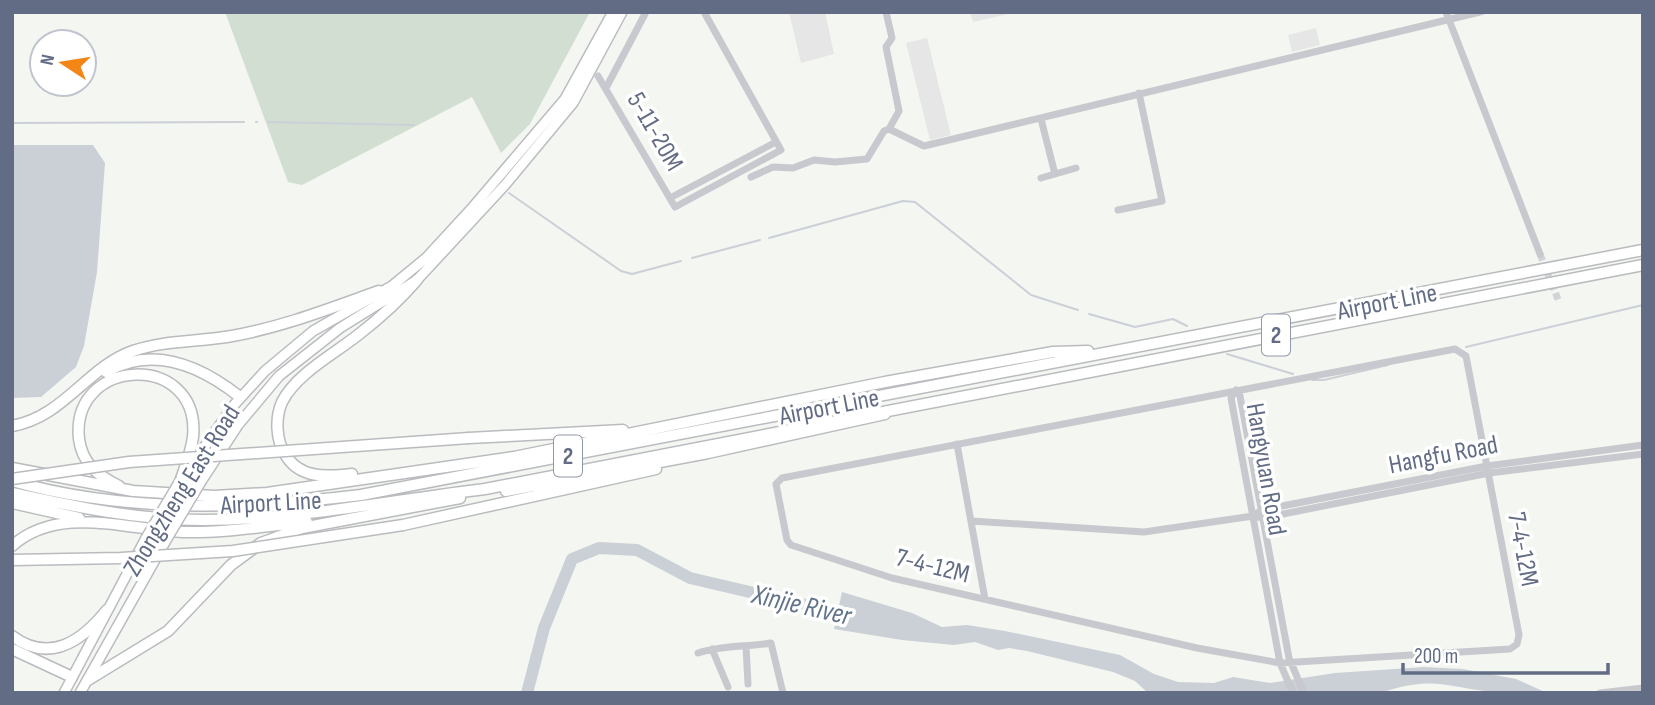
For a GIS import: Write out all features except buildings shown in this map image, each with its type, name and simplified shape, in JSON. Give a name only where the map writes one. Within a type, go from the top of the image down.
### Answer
[{"type":"highway","name":"Airport Line","points":[[12,480],[133,502],[188,505],[304,502],[432,483],[1643,250]]},
{"type":"highway","name":"Airport Line","points":[[12,493],[96,511],[200,520],[324,510],[485,489],[1643,265]]},
{"type":"highway","points":[[417,280],[388,311],[294,386],[282,402],[278,431],[280,446],[291,463],[314,475],[439,467]]},
{"type":"highway","points":[[85,385],[104,366],[132,351],[280,326],[379,291]]},
{"type":"highway","points":[[12,468],[133,491],[214,495],[267,493],[514,457],[1054,352],[1120,350]]},
{"type":"highway","points":[[12,426],[35,420],[85,385],[134,359],[157,358],[182,363],[206,373],[240,397]]},
{"type":"highway","points":[[133,491],[96,472],[83,454],[79,437],[79,423],[89,399],[94,392],[118,376],[135,373],[151,375],[168,382],[181,393],[192,419],[193,436],[181,479]]},
{"type":"highway","points":[[86,682],[168,631],[231,565],[261,543],[302,528],[552,484],[873,418],[909,405]]},
{"type":"highway","points":[[12,560],[121,558],[233,551],[403,525],[780,442],[834,426]]},
{"type":"highway","points":[[12,480],[129,461],[469,438],[645,430]]},
{"type":"highway","points":[[12,503],[114,525]]},
{"type":"highway","points":[[12,546],[45,525],[114,525],[184,532],[356,517]]},
{"type":"highway","points":[[12,636],[36,648],[65,646],[84,636],[107,610]]},
{"type":"highway","points":[[12,649],[72,677]]},
{"type":"main road","name":"Zhongzheng East Road","points":[[64,693],[146,538],[181,479],[240,397],[281,356],[313,331],[392,286],[426,258],[548,122],[565,99],[613,12]]},
{"type":"main road","name":"Zhongzheng East Road","points":[[80,693],[202,480],[251,407],[279,376],[320,343],[417,280],[512,177],[573,103],[622,12]]},
{"type":"main road","points":[[240,397],[251,407]]},
{"type":"main road","points":[[72,677],[86,682]]},
{"type":"street","points":[[607,86],[646,12]]},
{"type":"street","points":[[670,198],[776,142],[704,12]]},
{"type":"street","points":[[751,177],[773,167],[793,169],[814,160],[835,162],[867,159],[899,111],[886,47],[892,38],[886,12]]},
{"type":"street","points":[[889,129],[924,146],[1448,16],[1480,12]]},
{"type":"street","points":[[1448,16],[1540,254]]},
{"type":"street","name":"5-11-20M","points":[[598,76],[607,86],[675,207],[781,150],[776,142]]},
{"type":"street","points":[[1118,210],[1162,201],[1139,93]]},
{"type":"street","points":[[1041,119],[1055,174]]},
{"type":"street","points":[[1041,178],[1076,169]]},
{"type":"street","name":"7-4-12M","points":[[1459,350],[1466,356],[1519,635],[1515,646],[1510,649],[1280,663],[1197,648],[892,578],[788,543],[776,484],[782,478],[1236,390],[1459,350]]},
{"type":"street","name":"Hangyuan Road","points":[[1293,693],[1280,663],[1231,398],[1236,390],[1240,396],[1291,662],[1304,693]]},
{"type":"street","points":[[957,444],[985,599]]},
{"type":"street","name":"Hangfu Road","points":[[971,521],[1144,532],[1253,516],[1488,469],[1643,445]]},
{"type":"street","name":"Hangfu Road","points":[[1488,469],[1643,454]]},
{"type":"street","points":[[698,653],[722,646],[746,647],[771,643],[783,693]]},
{"type":"street","points":[[746,647],[748,684]]},
{"type":"street","points":[[712,649],[728,687]]},
{"type":"street","points":[[1600,693],[1638,689]]},
{"type":"shaded area","points":[[225,12],[590,12],[530,124],[501,153],[472,97],[302,185],[288,182]]},
{"type":"shaded area","points":[[789,12],[825,12],[834,54],[801,63]]},
{"type":"shaded area","points":[[970,12],[1017,12],[973,22]]},
{"type":"shaded area","points":[[1316,28],[1320,45],[1292,52],[1288,35]]},
{"type":"shaded area","points":[[927,38],[951,135],[930,140],[906,43]]},
{"type":"shaded area","points":[[12,145],[93,145],[105,163],[97,272],[84,346],[76,367],[41,397],[12,398]]},
{"type":"shaded area","points":[[842,592],[912,613],[942,627],[967,625],[1120,655],[1154,674],[1178,682],[1214,683],[1233,677],[1270,683],[1335,673],[1424,667],[1463,669],[1516,679],[1547,693],[1499,693],[1425,684],[1380,693],[1148,693],[1135,681],[1113,672],[1027,651],[1009,648],[998,650],[975,642],[954,645],[902,640],[834,629]]},
{"type":"waterway","points":[[1482,14],[1488,12]]},
{"type":"waterway","points":[[12,123],[244,122]]},
{"type":"waterway","points":[[268,122],[414,125]]},
{"type":"waterway","points":[[509,193],[621,271],[632,274],[681,261]]},
{"type":"waterway","points":[[769,238],[903,201],[915,202],[1031,295],[1078,310]]},
{"type":"waterway","points":[[692,258],[760,240]]},
{"type":"waterway","points":[[1466,347],[1643,305]]},
{"type":"waterway","points":[[1089,314],[1135,327],[1173,319],[1187,326]]},
{"type":"waterway","points":[[1227,354],[1293,374]]},
{"type":"waterway","points":[[1312,380],[1324,380],[1388,365]]},
{"type":"waterway","name":"Xinjie River","points":[[527,693],[544,628],[572,559],[599,548],[637,550],[690,578],[852,616]]},
{"type":"tunnel","points":[[1540,254],[1559,302]]}]
